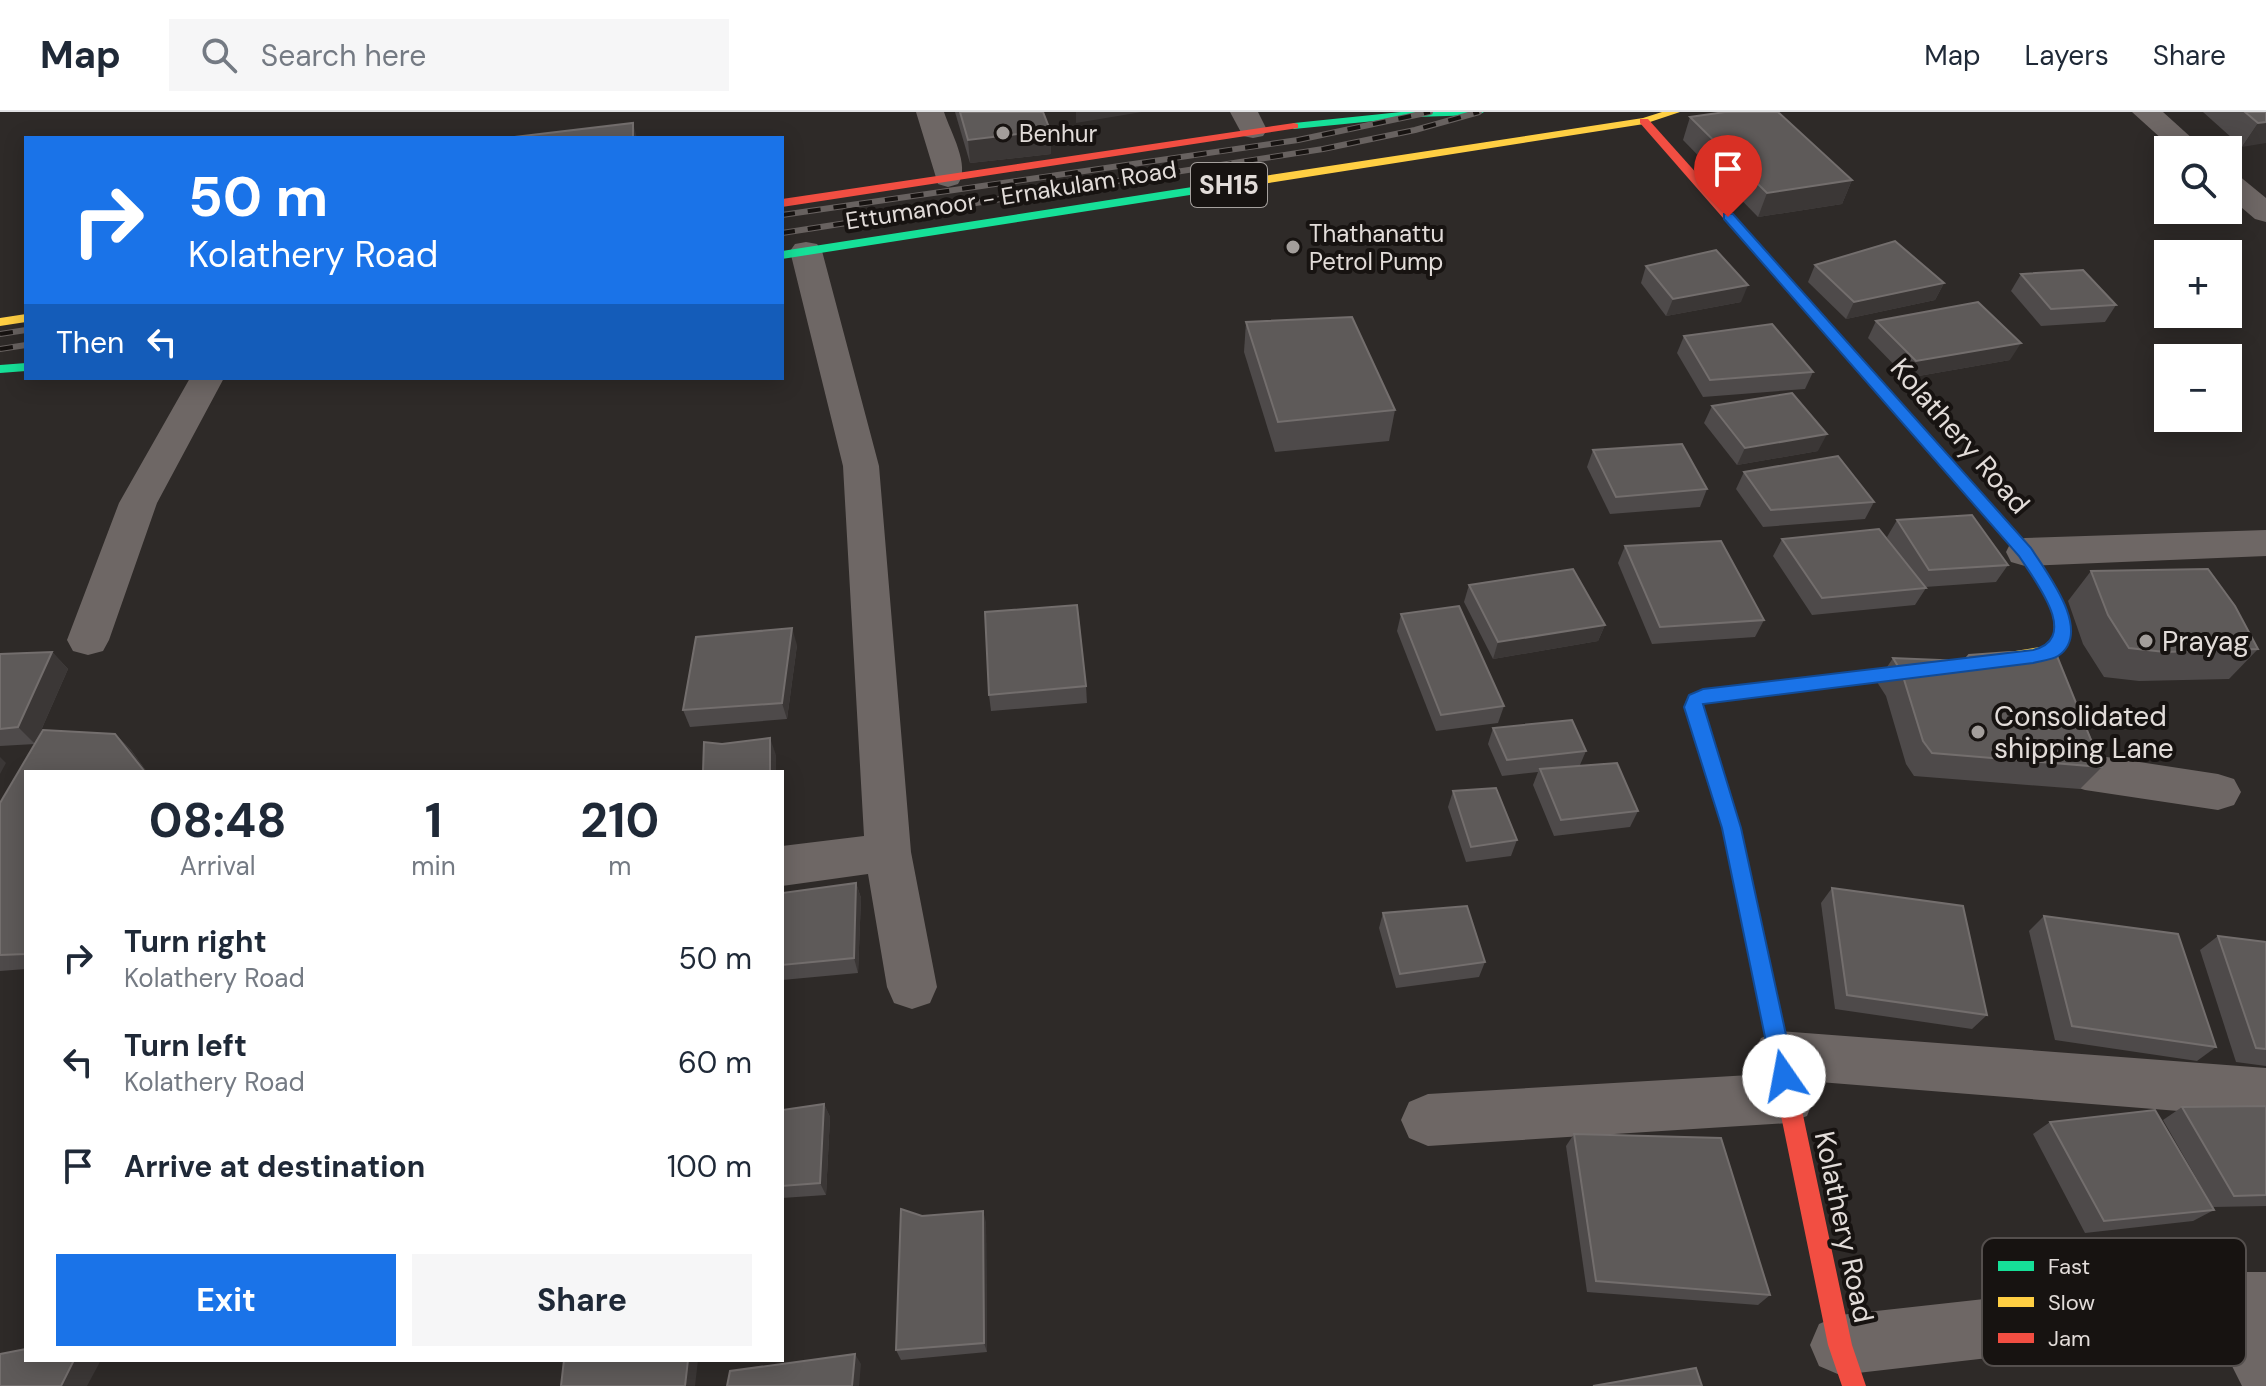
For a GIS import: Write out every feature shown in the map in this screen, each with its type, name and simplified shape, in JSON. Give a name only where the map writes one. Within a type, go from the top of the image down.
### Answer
[{"type":"main road","points":[[784,203],[948,178],[1248,121],[1478,112]]},
{"type":"main road","name":"Ettumanoor - Ernakulam Road","points":[[794,253],[1644,121],[1674,112]]},
{"type":"main road","name":"Kolathery Road","points":[[1644,121],[2025,552],[2053,597],[2064,628],[2061,641],[2052,652],[2033,657],[1703,696],[1695,700],[1693,707],[1731,828],[1847,1366]]},
{"type":"main road","points":[[0,322],[24,318]]},
{"type":"main road","points":[[0,369],[24,367]]},
{"type":"street","points":[[930,112],[948,166],[948,178]]},
{"type":"street","points":[[2146,112],[2174,136]]},
{"type":"street","points":[[2242,193],[2266,213]]},
{"type":"street","points":[[794,253],[861,466],[888,852],[912,987]]},
{"type":"street","points":[[88,640],[138,503],[206,380]]},
{"type":"street","points":[[2025,552],[2266,543]]},
{"type":"street","points":[[2033,657],[2085,772],[2218,792]]},
{"type":"street","points":[[784,866],[888,852]]},
{"type":"street","points":[[1428,1120],[1784,1076],[2266,1093]]},
{"type":"street","points":[[2248,1301],[2266,1370]]},
{"type":"street","points":[[1847,1366],[1982,1344]]},
{"type":"building","points":[[960,112],[1043,112],[1050,130],[968,140]]},
{"type":"building","points":[[1725,112],[1778,112],[1852,180],[1767,193],[1690,117]]},
{"type":"building","points":[[2245,112],[2266,112],[2266,122],[2258,123]]},
{"type":"building","points":[[633,123],[633,136],[523,136]]},
{"type":"building","points":[[1895,241],[1944,283],[1854,302],[1815,265]]},
{"type":"building","points":[[1716,250],[1748,285],[1673,299],[1646,266]]},
{"type":"building","points":[[2083,270],[2116,305],[2051,309],[2021,274]]},
{"type":"building","points":[[1978,302],[2021,343],[1916,361],[1876,321]]},
{"type":"building","points":[[1352,317],[1395,410],[1278,422],[1246,322]]},
{"type":"building","points":[[1772,324],[1813,372],[1710,380],[1684,336]]},
{"type":"building","points":[[1792,393],[1827,434],[1745,448],[1712,406]]},
{"type":"building","points":[[1682,444],[1707,489],[1616,497],[1593,450]]},
{"type":"building","points":[[1838,456],[1874,502],[1771,510],[1744,472]]},
{"type":"building","points":[[1972,515],[2008,565],[1929,570],[1897,520]]},
{"type":"building","points":[[1879,529],[1926,588],[1822,598],[1782,539]]},
{"type":"building","points":[[1721,541],[1764,620],[1660,627],[1625,546]]},
{"type":"building","points":[[1573,569],[1605,625],[1498,642],[1469,585]]},
{"type":"building","points":[[2208,569],[2235,606],[2258,649],[2165,652],[2129,648],[2108,615],[2091,571]]},
{"type":"building","points":[[1077,605],[1086,686],[989,695],[985,612]]},
{"type":"building","points":[[1459,606],[1504,706],[1441,715],[1401,614]]},
{"type":"building","points":[[792,628],[782,703],[683,710],[696,637]]},
{"type":"building","points":[[52,652],[18,727],[0,729],[0,654]]},
{"type":"building","name":"Consolidated shipping Lane","points":[[2010,652],[2057,656],[2102,767],[1932,753],[1923,741],[1902,673],[1893,658],[1964,661],[1969,655]]},
{"type":"building","points":[[1572,720],[1586,751],[1507,760],[1493,728]]},
{"type":"building","points":[[43,730],[115,734],[143,770],[24,770],[24,954],[0,955],[0,803]]},
{"type":"building","points":[[770,738],[770,770],[703,770],[704,742],[722,744]]},
{"type":"building","points":[[1617,763],[1638,811],[1561,820],[1540,769]]},
{"type":"building","points":[[1496,788],[1517,840],[1471,847],[1453,791]]},
{"type":"building","points":[[856,883],[854,958],[784,965],[784,893]]},
{"type":"building","points":[[1832,888],[1963,906],[1987,1015],[1847,995]]},
{"type":"building","points":[[1467,906],[1485,962],[1400,974],[1383,913]]},
{"type":"building","points":[[2044,916],[2178,934],[2216,1047],[2072,1026]]},
{"type":"building","points":[[2218,936],[2266,942],[2266,1049],[2256,1048]]},
{"type":"building","points":[[824,1104],[820,1183],[784,1186],[784,1110]]},
{"type":"building","points":[[2266,1106],[2266,1195],[2234,1196],[2182,1107]]},
{"type":"building","points":[[2155,1110],[2214,1210],[2104,1221],[2050,1122]]},
{"type":"building","points":[[1574,1134],[1721,1138],[1770,1295],[1596,1281]]},
{"type":"building","points":[[901,1209],[922,1216],[983,1211],[984,1343],[896,1350]]},
{"type":"building","points":[[24,1349],[24,1362],[73,1362],[61,1386],[0,1386],[0,1354]]},
{"type":"building","points":[[855,1354],[852,1386],[727,1386],[730,1371]]},
{"type":"building","points":[[564,1362],[688,1362],[685,1386],[561,1386]]},
{"type":"building","points":[[1696,1368],[1702,1386],[1593,1386]]},
{"type":"railway","points":[[784,215],[1298,140],[1430,112]]},
{"type":"railway","points":[[784,233],[1323,149],[1415,130],[1479,112]]},
{"type":"railway","points":[[0,334],[24,330]]},
{"type":"railway","points":[[0,349],[24,345]]},
{"type":"traffic: fast","points":[[1294,126],[1415,114],[1478,112]]},
{"type":"traffic: fast","points":[[784,255],[1205,189]]},
{"type":"traffic: fast","points":[[0,369],[24,367]]},
{"type":"traffic: fast","points":[[1789,1101],[1731,828],[1693,707],[1695,700],[1703,696],[1952,667]]},
{"type":"traffic: slow","points":[[1205,189],[1644,121],[1674,112]]},
{"type":"traffic: slow","points":[[1805,303],[2025,552],[2048,588],[2061,617],[2063,631],[2060,643],[2051,652],[1952,667]]},
{"type":"traffic: slow","points":[[0,322],[24,318]]},
{"type":"traffic: jam","points":[[1644,121],[1805,303]]},
{"type":"traffic: jam","points":[[784,203],[1294,126]]},
{"type":"traffic: jam","points":[[1789,1101],[1840,1345],[1854,1386]]},
{"type":"place","name":"Benhur","points":[[1003,133]]},
{"type":"place","name":"Thathanattu Petrol Pump","points":[[1293,247]]},
{"type":"place","name":"Prayag","points":[[2146,641]]},
{"type":"place","name":"Consolidated shipping Lane","points":[[1978,732]]},
{"type":"route","points":[[1728,217],[2025,552],[2053,597],[2064,628],[2061,641],[2052,652],[2033,657],[1725,696],[1703,696],[1695,700],[1693,707],[1731,828],[1784,1076]]}]
